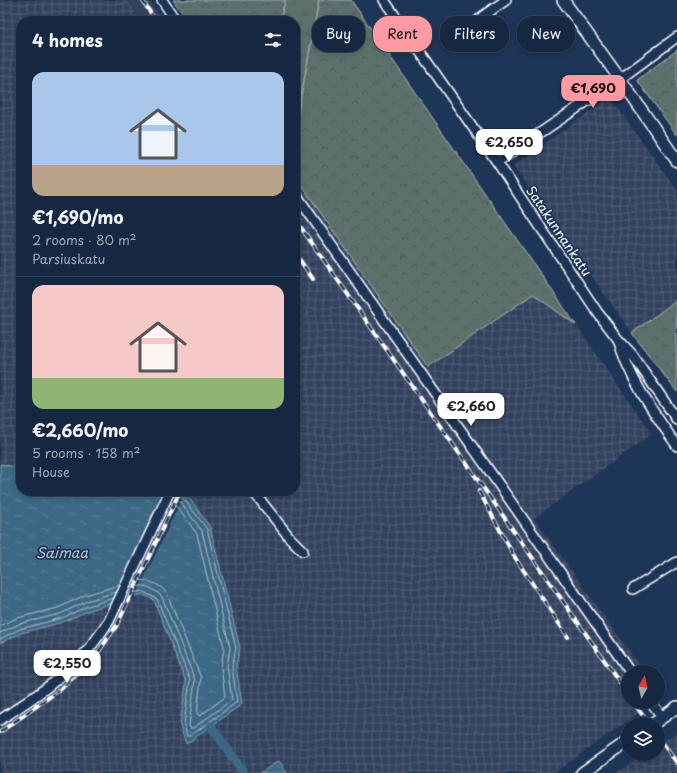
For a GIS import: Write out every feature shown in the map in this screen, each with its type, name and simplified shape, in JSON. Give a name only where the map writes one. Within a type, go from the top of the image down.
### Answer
[{"type":"street","points":[[162,0],[173,16]]},
{"type":"street","name":"Satakunnankatu","points":[[384,0],[497,162],[598,313],[632,354],[677,420]]},
{"type":"street","points":[[483,16],[506,0]]},
{"type":"street","points":[[563,0],[620,78],[677,161]]},
{"type":"street","points":[[497,162],[677,37]]},
{"type":"street","points":[[300,201],[625,665]]},
{"type":"street","name":"Satakunnankatu","points":[[618,338],[623,358],[647,402],[677,446]]},
{"type":"street","points":[[0,720],[44,690],[87,651],[109,621],[168,496]]},
{"type":"street","points":[[257,496],[290,538],[303,551]]},
{"type":"street","points":[[633,590],[677,562]]},
{"type":"street","points":[[656,709],[662,717],[677,707]]},
{"type":"street","points":[[582,773],[621,746]]},
{"type":"shaded area","points":[[0,0],[127,0],[138,16],[16,16],[16,467],[0,464]]},
{"type":"shaded area","points":[[127,0],[149,0],[160,16],[138,16]]},
{"type":"shaded area","points":[[610,97],[677,190],[677,300],[632,333],[513,166]]},
{"type":"shaded area","points":[[300,182],[428,367],[533,294],[576,325],[652,434],[534,518],[639,665],[621,665],[621,709],[644,709],[633,717],[621,717],[621,725],[554,773],[287,773],[279,761],[260,773],[0,773],[0,643],[21,633],[63,622],[90,610],[141,594],[154,600],[186,682],[184,703],[186,744],[242,704],[236,666],[240,648],[210,527],[187,496],[300,496]]},
{"type":"shaded area","points":[[677,732],[677,773],[616,773],[634,761],[665,761],[665,740]]},
{"type":"green space","points":[[173,0],[285,0],[281,16],[184,16]]},
{"type":"green space","points":[[285,0],[319,0],[316,16],[312,16],[312,38],[300,103],[300,16],[281,16]]},
{"type":"green space","points":[[319,0],[351,0],[362,16],[316,16]]},
{"type":"green space","points":[[365,20],[373,32],[373,52],[387,52],[576,325],[533,294],[428,367],[300,183],[300,103],[312,38],[312,52],[365,52]]},
{"type":"green space","points":[[677,50],[677,135],[637,80]]},
{"type":"green space","points":[[677,300],[676,338],[677,392],[632,333]]},
{"type":"water","name":"Saimaa","points":[[0,464],[16,467],[16,496],[188,496],[210,527],[240,648],[236,666],[242,704],[186,744],[180,726],[186,682],[154,600],[142,594],[90,610],[63,622],[21,633],[0,643]]},
{"type":"water","points":[[279,761],[287,773],[260,773]]},
{"type":"pier","points":[[163,496],[183,496],[134,599],[110,606]]},
{"type":"waterway","points":[[211,726],[244,773]]},
{"type":"railway","points":[[142,0],[153,16]]},
{"type":"railway","points":[[300,226],[621,684]]},
{"type":"railway","points":[[300,260],[313,279]]},
{"type":"railway","points":[[479,491],[514,556],[568,637]]},
{"type":"railway","points":[[0,732],[62,688],[97,654],[117,625],[178,496]]},
{"type":"railway","points":[[638,709],[644,717]]},
{"type":"railway","points":[[665,747],[677,763]]}]
